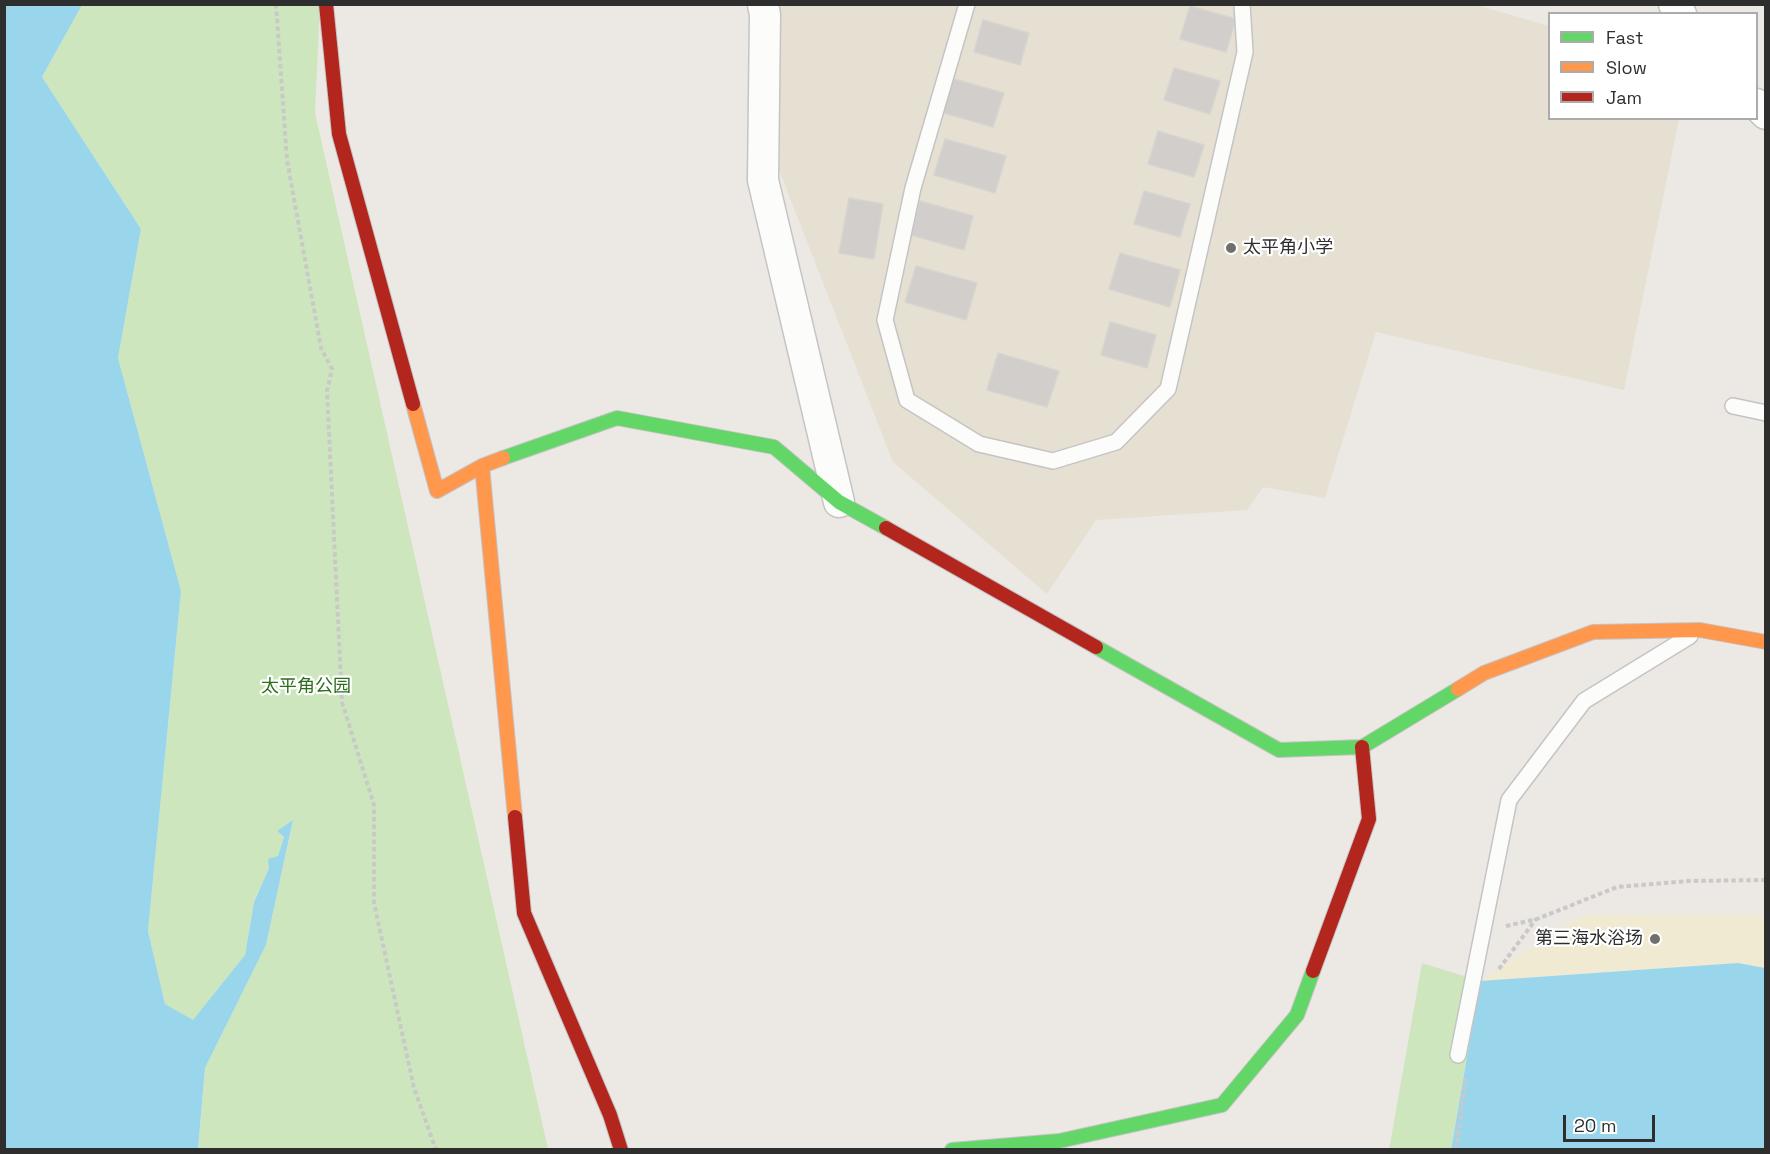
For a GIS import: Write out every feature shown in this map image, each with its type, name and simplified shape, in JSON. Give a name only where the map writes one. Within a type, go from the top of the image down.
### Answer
[{"type":"street","points":[[326,4],[339,134],[436,491],[482,466],[617,418],[774,447],[839,502],[1279,750],[1362,747],[1484,673],[1593,632],[1700,630],[1766,642]]},
{"type":"street","points":[[763,4],[765,15],[763,180],[839,502]]},
{"type":"street","points":[[482,466],[524,913],[610,1115],[621,1149]]},
{"type":"street","points":[[952,1149],[1059,1141],[1222,1105],[1297,1015],[1369,819],[1362,747]]},
{"type":"lane","points":[[968,4],[913,188],[885,320],[907,400],[979,444],[1053,461],[1116,442],[1168,389],[1245,52],[1242,4]]},
{"type":"lane","points":[[1733,406],[1766,413]]},
{"type":"lane","points":[[1458,1055],[1509,800],[1584,701],[1700,630]]},
{"type":"path","points":[[276,4],[287,160],[321,348],[332,369],[327,391],[342,702],[374,805],[374,903],[414,1088],[436,1149]]},
{"type":"path","points":[[1537,919],[1617,887],[1688,881],[1766,880]]},
{"type":"shaded area","name":"太平角小学","points":[[778,5],[1477,5],[1548,26],[1548,120],[1679,120],[1624,390],[1376,332],[1325,498],[1263,487],[1247,510],[1096,520],[1047,594],[893,462],[777,165]]},
{"type":"green space","name":"太平角公园","points":[[82,5],[320,5],[315,113],[548,1149],[198,1149],[205,1068],[266,945],[293,821],[277,831],[284,837],[278,856],[269,868],[254,901],[245,955],[193,1021],[165,1004],[148,931],[181,591],[118,358],[141,229],[42,77]]},
{"type":"green space","points":[[1422,963],[1480,981],[1451,1149],[1389,1150]]},
{"type":"sand","name":"第三海水浴场","points":[[1582,915],[1765,915],[1765,968],[1738,963],[1480,981]]},
{"type":"water","points":[[5,4],[82,5],[42,77],[141,229],[118,358],[181,591],[148,931],[165,1004],[193,1020],[245,955],[254,902],[269,868],[268,859],[278,856],[284,837],[277,831],[293,820],[266,945],[205,1068],[198,1149],[5,1149]]},
{"type":"water","points":[[1738,963],[1765,968],[1765,1149],[1451,1150],[1480,981]]},
{"type":"building","points":[[1190,6],[1236,19],[1226,52],[1180,39]]},
{"type":"building","points":[[983,20],[1029,33],[1020,65],[974,52]]},
{"type":"building","points":[[1174,68],[1220,81],[1210,114],[1164,100]]},
{"type":"building","points":[[950,78],[1004,93],[993,127],[940,112]]},
{"type":"building","points":[[1158,131],[1204,145],[1194,177],[1148,164]]},
{"type":"building","points":[[945,139],[1006,156],[995,193],[934,175]]},
{"type":"building","points":[[1144,191],[1190,204],[1180,237],[1134,224]]},
{"type":"building","points":[[849,198],[883,204],[874,259],[839,253]]},
{"type":"building","points":[[920,201],[973,216],[964,250],[911,235]]},
{"type":"building","points":[[1120,253],[1180,270],[1170,307],[1109,289]]},
{"type":"building","points":[[916,266],[977,283],[966,320],[905,302]]},
{"type":"building","points":[[1110,322],[1156,335],[1147,368],[1101,355]]},
{"type":"building","points":[[998,353],[1059,371],[1047,407],[987,390]]},
{"type":"traffic: fast","points":[[503,458],[617,418],[774,447],[839,502],[886,528]]},
{"type":"traffic: fast","points":[[1096,647],[1279,750],[1362,747],[1458,689]]},
{"type":"traffic: fast","points":[[952,1150],[1059,1141],[1222,1105],[1297,1015],[1313,971]]},
{"type":"traffic: slow","points":[[413,404],[437,491],[482,466]]},
{"type":"traffic: slow","points":[[503,458],[482,466],[515,817]]},
{"type":"traffic: slow","points":[[1458,689],[1484,673],[1593,632],[1700,630],[1766,642]]},
{"type":"traffic: jam","points":[[326,4],[339,134],[413,404]]},
{"type":"traffic: jam","points":[[886,528],[1096,647]]},
{"type":"traffic: jam","points":[[1313,971],[1369,819],[1362,747]]},
{"type":"traffic: jam","points":[[515,817],[524,913],[610,1115],[621,1150]]},
{"type":"place","name":"太平角小学","points":[[1231,248]]},
{"type":"place","name":"第三海水浴场","points":[[1655,939]]}]
